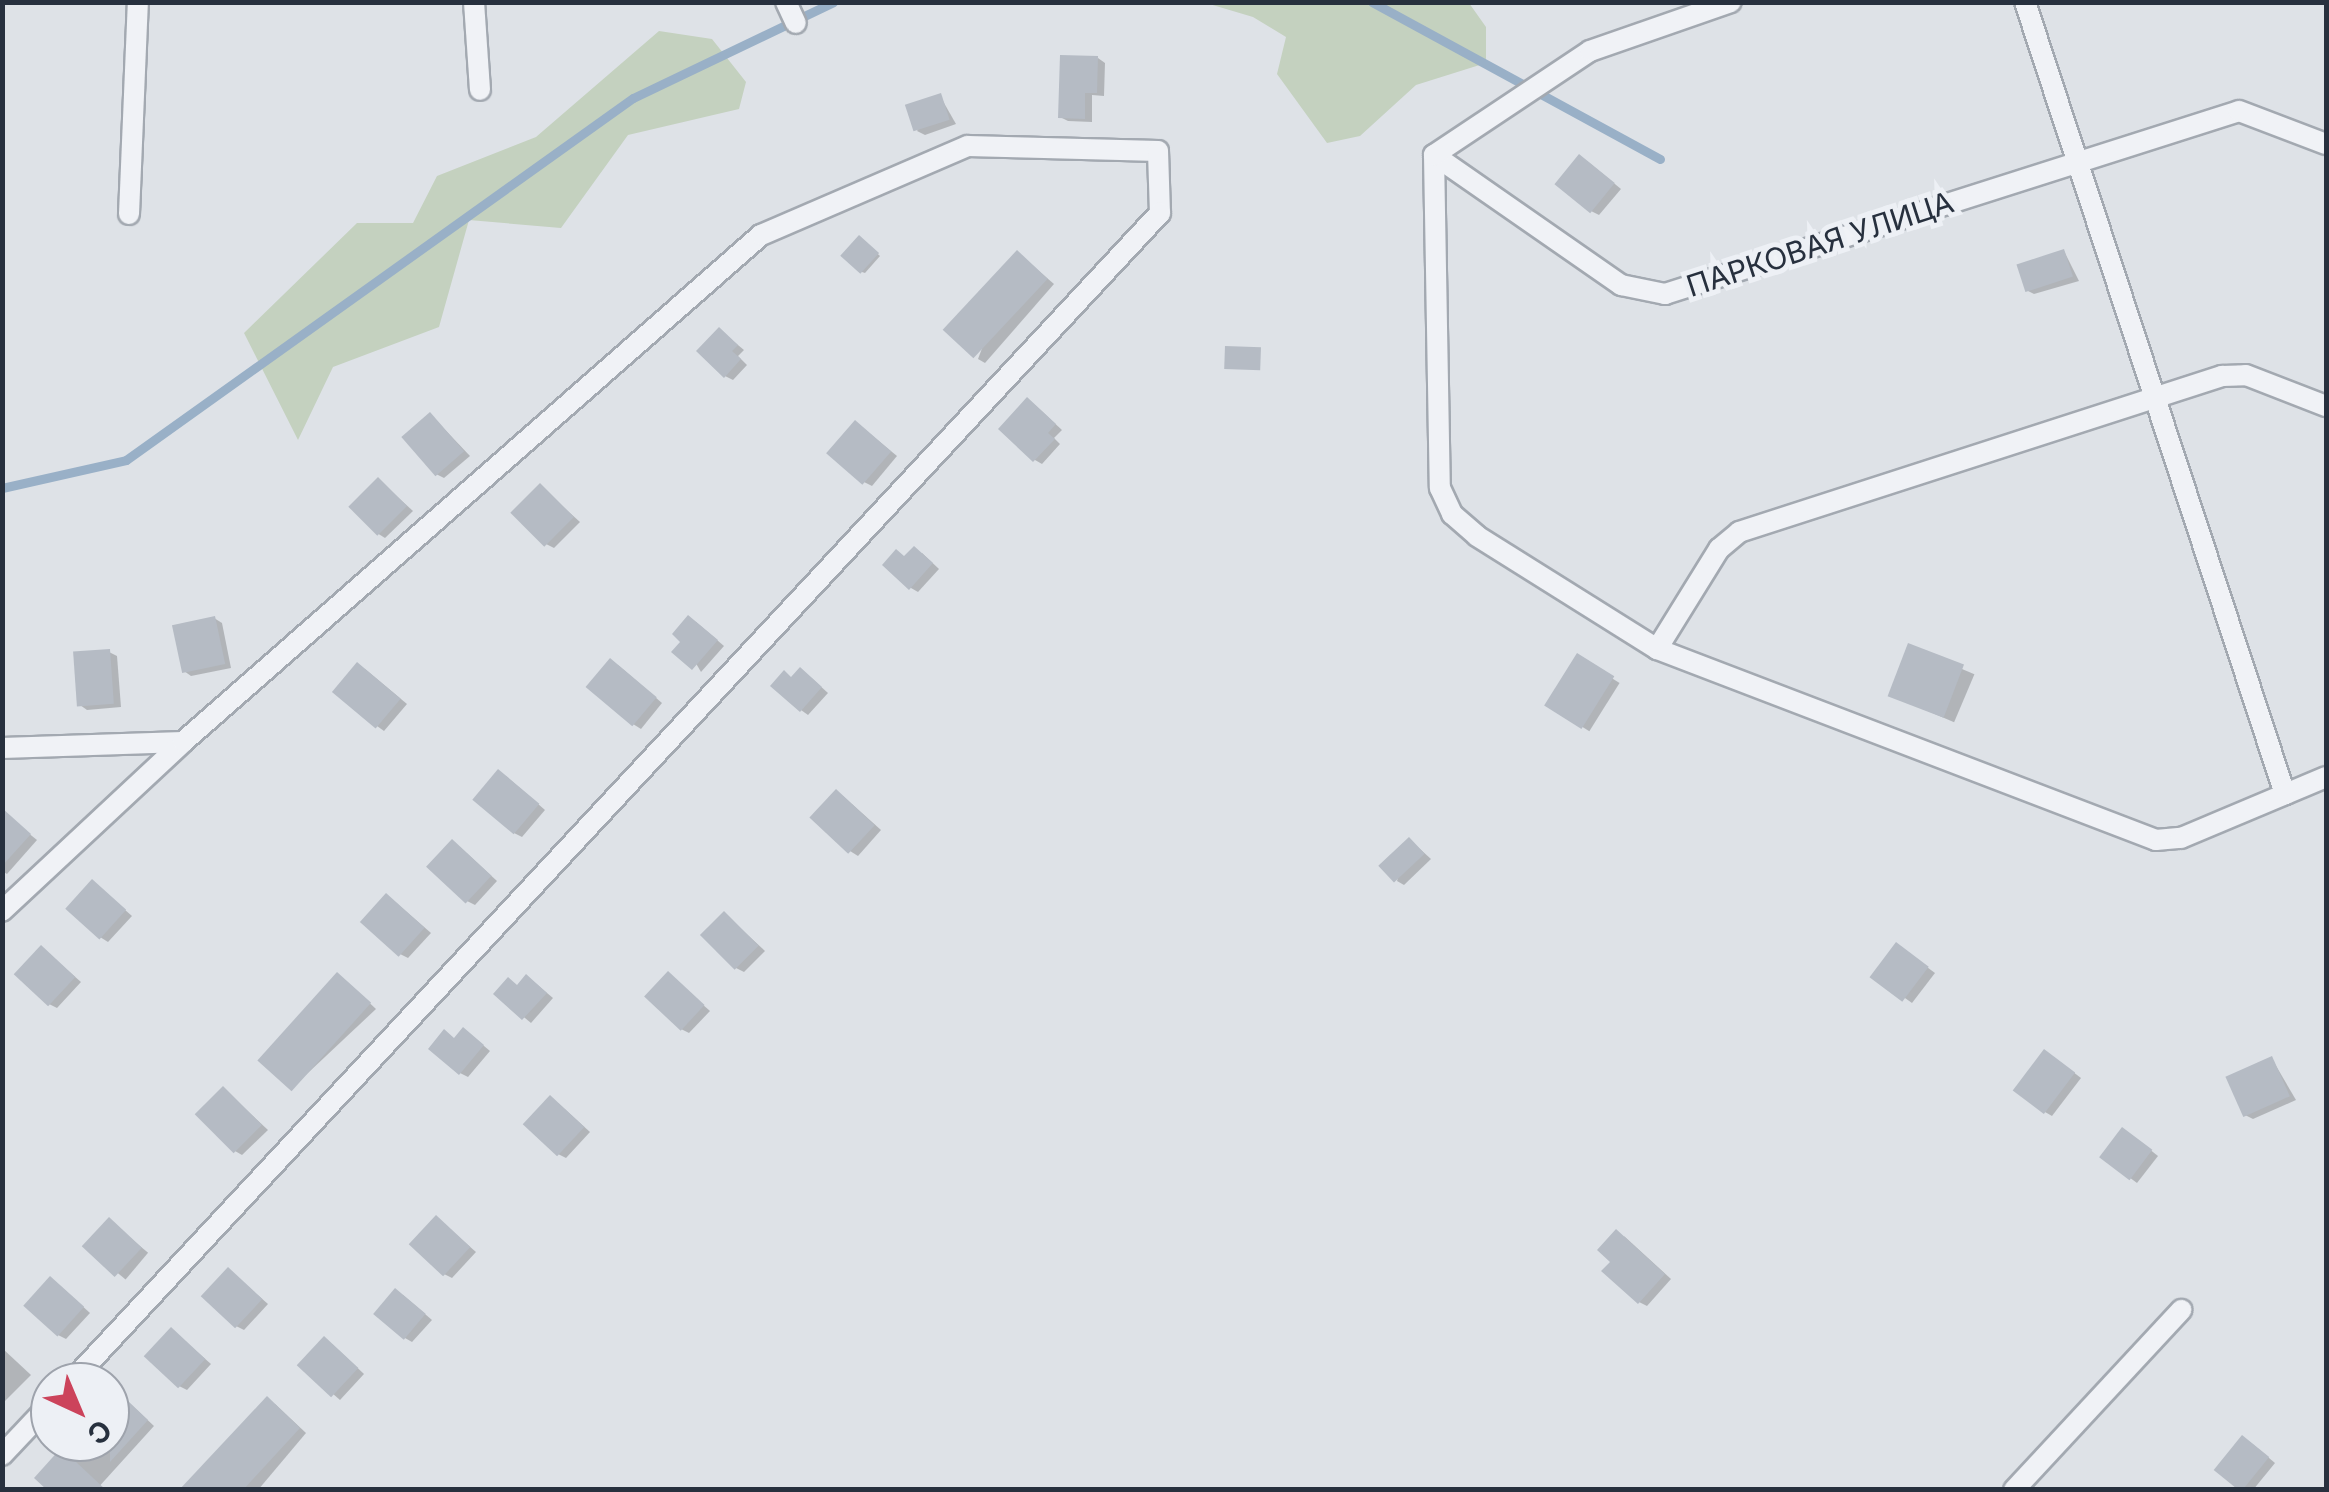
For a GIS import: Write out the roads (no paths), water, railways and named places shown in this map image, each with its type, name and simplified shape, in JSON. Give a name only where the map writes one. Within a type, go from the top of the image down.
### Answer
[{"type":"street","points":[[129,214],[138,2]]},
{"type":"street","points":[[474,2],[480,90]]},
{"type":"street","points":[[786,2],[796,23]]},
{"type":"street","points":[[1731,2],[1590,51],[1434,155],[1440,488],[1452,514],[1657,650],[2156,840],[2181,838],[2326,777]]},
{"type":"street","points":[[2025,2],[2158,395],[2285,794]]},
{"type":"street","name":"ПАРКОВАЯ УЛИЦА","points":[[1434,155],[1621,284],[1665,294],[2238,111],[2326,144]]},
{"type":"street","points":[[2,911],[183,742],[760,234],[968,146],[1158,151],[1160,214],[90,1362]]},
{"type":"street","points":[[1657,650],[1719,549],[1740,532],[2158,395],[2246,375],[2326,406]]},
{"type":"street","points":[[2,748],[183,742]]},
{"type":"street","points":[[2014,1490],[2181,1310]]},
{"type":"street","points":[[2,1456],[30,1426]]},
{"type":"waterway","points":[[2,488],[126,460],[633,98],[833,2]]},
{"type":"waterway","points":[[1372,2],[1660,159]]}]
